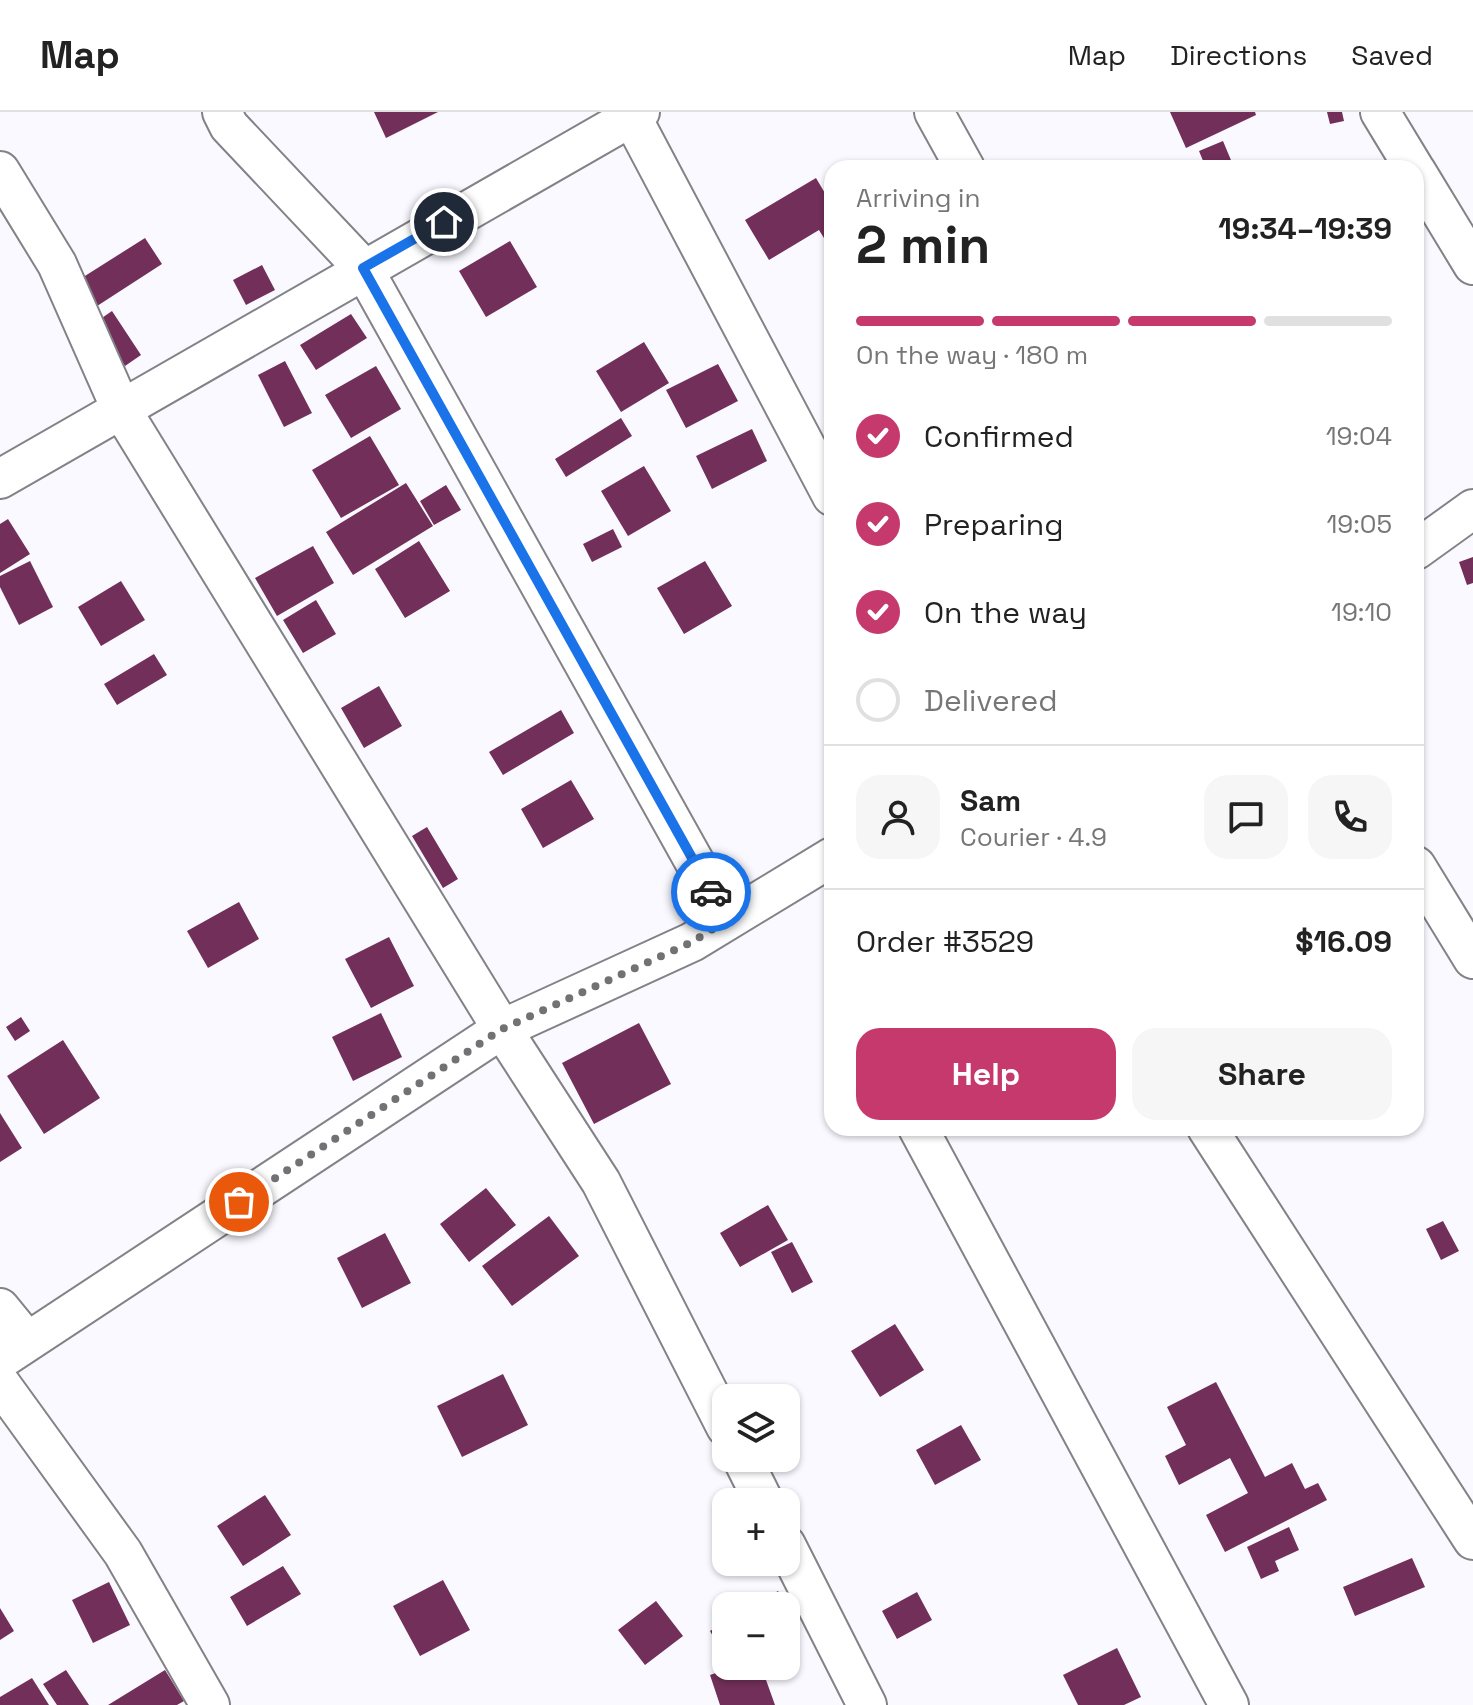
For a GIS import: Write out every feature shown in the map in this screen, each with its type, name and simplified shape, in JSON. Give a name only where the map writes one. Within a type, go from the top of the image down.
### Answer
[{"type":"street","points":[[222,112],[229,126],[363,268],[727,920]]},
{"type":"street","points":[[934,112],[961,160]]},
{"type":"street","points":[[1380,112],[1409,160]]},
{"type":"street","points":[[0,479],[633,114],[824,481]]},
{"type":"street","points":[[0,171],[57,264],[121,409],[502,1029],[601,1182],[712,1400]]},
{"type":"street","points":[[1424,184],[1473,265]]},
{"type":"street","points":[[1424,544],[1473,509]]},
{"type":"street","points":[[0,1308],[14,1350],[502,1029],[692,942],[727,920],[824,870]]},
{"type":"street","points":[[1424,879],[1473,959]]},
{"type":"street","points":[[922,1136],[1229,1705]]},
{"type":"street","points":[[1212,1136],[1473,1540]]},
{"type":"street","points":[[0,1383],[123,1553],[210,1705]]},
{"type":"street","points":[[800,1573],[867,1705]]},
{"type":"building","points":[[374,112],[438,112],[386,138]]},
{"type":"building","points":[[1170,112],[1255,112],[1256,115],[1186,148]]},
{"type":"building","points":[[1327,112],[1342,112],[1344,121],[1330,124]]},
{"type":"building","points":[[1223,141],[1231,160],[1203,160],[1199,151]]},
{"type":"building","points":[[816,178],[824,192],[824,238],[819,230],[769,260],[745,220]]},
{"type":"building","points":[[145,238],[162,264],[94,308],[77,281]]},
{"type":"building","points":[[510,241],[537,287],[486,317],[459,271]]},
{"type":"building","points":[[262,265],[275,290],[246,305],[233,280]]},
{"type":"building","points":[[112,311],[141,355],[125,366],[96,322]]},
{"type":"building","points":[[351,314],[367,338],[316,370],[300,345]]},
{"type":"building","points":[[644,342],[669,383],[621,412],[596,371]]},
{"type":"building","points":[[285,361],[312,413],[284,427],[258,375]]},
{"type":"building","points":[[718,364],[738,401],[686,428],[666,390]]},
{"type":"building","points":[[376,366],[401,409],[351,438],[325,395]]},
{"type":"building","points":[[621,418],[632,436],[566,477],[555,459]]},
{"type":"building","points":[[752,429],[767,461],[712,489],[696,456]]},
{"type":"building","points":[[370,436],[399,485],[341,518],[312,470]]},
{"type":"building","points":[[644,466],[671,511],[628,536],[601,491]]},
{"type":"building","points":[[406,483],[433,526],[353,575],[326,532]]},
{"type":"building","points":[[446,485],[461,510],[434,525],[420,501]]},
{"type":"building","points":[[8,519],[30,554],[0,573],[0,524]]},
{"type":"building","points":[[613,529],[622,547],[592,562],[583,544]]},
{"type":"building","points":[[419,541],[450,591],[405,618],[375,569]]},
{"type":"building","points":[[313,546],[334,583],[277,616],[255,578]]},
{"type":"building","points":[[1473,557],[1473,583],[1467,585],[1459,562]]},
{"type":"building","points":[[30,561],[53,607],[19,625],[0,587],[0,576]]},
{"type":"building","points":[[705,561],[732,606],[684,634],[657,588]]},
{"type":"building","points":[[121,581],[145,620],[101,646],[78,607]]},
{"type":"building","points":[[316,600],[336,634],[303,653],[283,620]]},
{"type":"building","points":[[154,654],[167,675],[117,705],[104,684]]},
{"type":"building","points":[[379,686],[402,726],[364,748],[341,708]]},
{"type":"building","points":[[561,710],[574,733],[503,775],[489,752]]},
{"type":"building","points":[[571,780],[594,819],[543,848],[521,809]]},
{"type":"building","points":[[427,827],[458,879],[443,888],[412,836]]},
{"type":"building","points":[[239,902],[259,939],[208,968],[187,931]]},
{"type":"building","points":[[389,937],[414,986],[371,1008],[345,959]]},
{"type":"building","points":[[381,1013],[402,1057],[353,1081],[332,1037]]},
{"type":"building","points":[[21,1017],[30,1031],[15,1041],[6,1027]]},
{"type":"building","points":[[639,1023],[671,1084],[594,1124],[562,1063]]},
{"type":"building","points":[[63,1040],[100,1098],[44,1134],[7,1076]]},
{"type":"building","points":[[0,1113],[22,1148],[0,1162]]},
{"type":"building","points":[[486,1188],[516,1225],[469,1262],[440,1224]]},
{"type":"building","points":[[768,1205],[788,1240],[740,1267],[720,1233]]},
{"type":"building","points":[[549,1216],[579,1256],[512,1306],[482,1266]]},
{"type":"building","points":[[1443,1221],[1459,1251],[1441,1260],[1426,1229]]},
{"type":"building","points":[[385,1233],[411,1283],[362,1308],[337,1258]]},
{"type":"building","points":[[792,1242],[813,1282],[792,1293],[771,1252]]},
{"type":"building","points":[[895,1324],[924,1370],[880,1397],[851,1351]]},
{"type":"building","points":[[503,1374],[528,1425],[462,1457],[437,1406]]},
{"type":"building","points":[[1216,1382],[1265,1477],[1292,1463],[1305,1489],[1318,1483],[1327,1500],[1225,1552],[1206,1515],[1248,1493],[1230,1458],[1179,1485],[1165,1456],[1186,1445],[1167,1407]]},
{"type":"building","points":[[961,1425],[981,1460],[935,1485],[916,1450]]},
{"type":"building","points":[[265,1495],[291,1535],[243,1566],[217,1526]]},
{"type":"building","points":[[1289,1527],[1299,1550],[1275,1561],[1279,1571],[1261,1579],[1247,1547]]},
{"type":"building","points":[[1412,1558],[1425,1587],[1355,1616],[1343,1587]]},
{"type":"building","points":[[283,1566],[301,1594],[247,1626],[230,1597]]},
{"type":"building","points":[[443,1580],[470,1630],[420,1656],[393,1606]]},
{"type":"building","points":[[109,1582],[130,1625],[93,1643],[72,1600]]},
{"type":"building","points":[[917,1592],[932,1620],[897,1639],[882,1611]]},
{"type":"building","points":[[656,1601],[683,1636],[645,1665],[618,1630]]},
{"type":"building","points":[[0,1608],[14,1631],[0,1640]]},
{"type":"building","points":[[1117,1648],[1141,1697],[1124,1705],[1078,1705],[1063,1675]]},
{"type":"building","points":[[66,1670],[89,1705],[57,1705],[43,1684]]},
{"type":"building","points":[[165,1670],[184,1701],[177,1705],[108,1705]]},
{"type":"building","points":[[710,1675],[712,1680],[766,1680],[775,1705],[720,1705]]},
{"type":"building","points":[[32,1678],[49,1705],[0,1705],[0,1697]]},
{"type":"way so far","points":[[239,1202],[502,1029],[692,942],[727,920],[711,892]]},
{"type":"route","points":[[444,222],[363,268],[711,892]]}]
